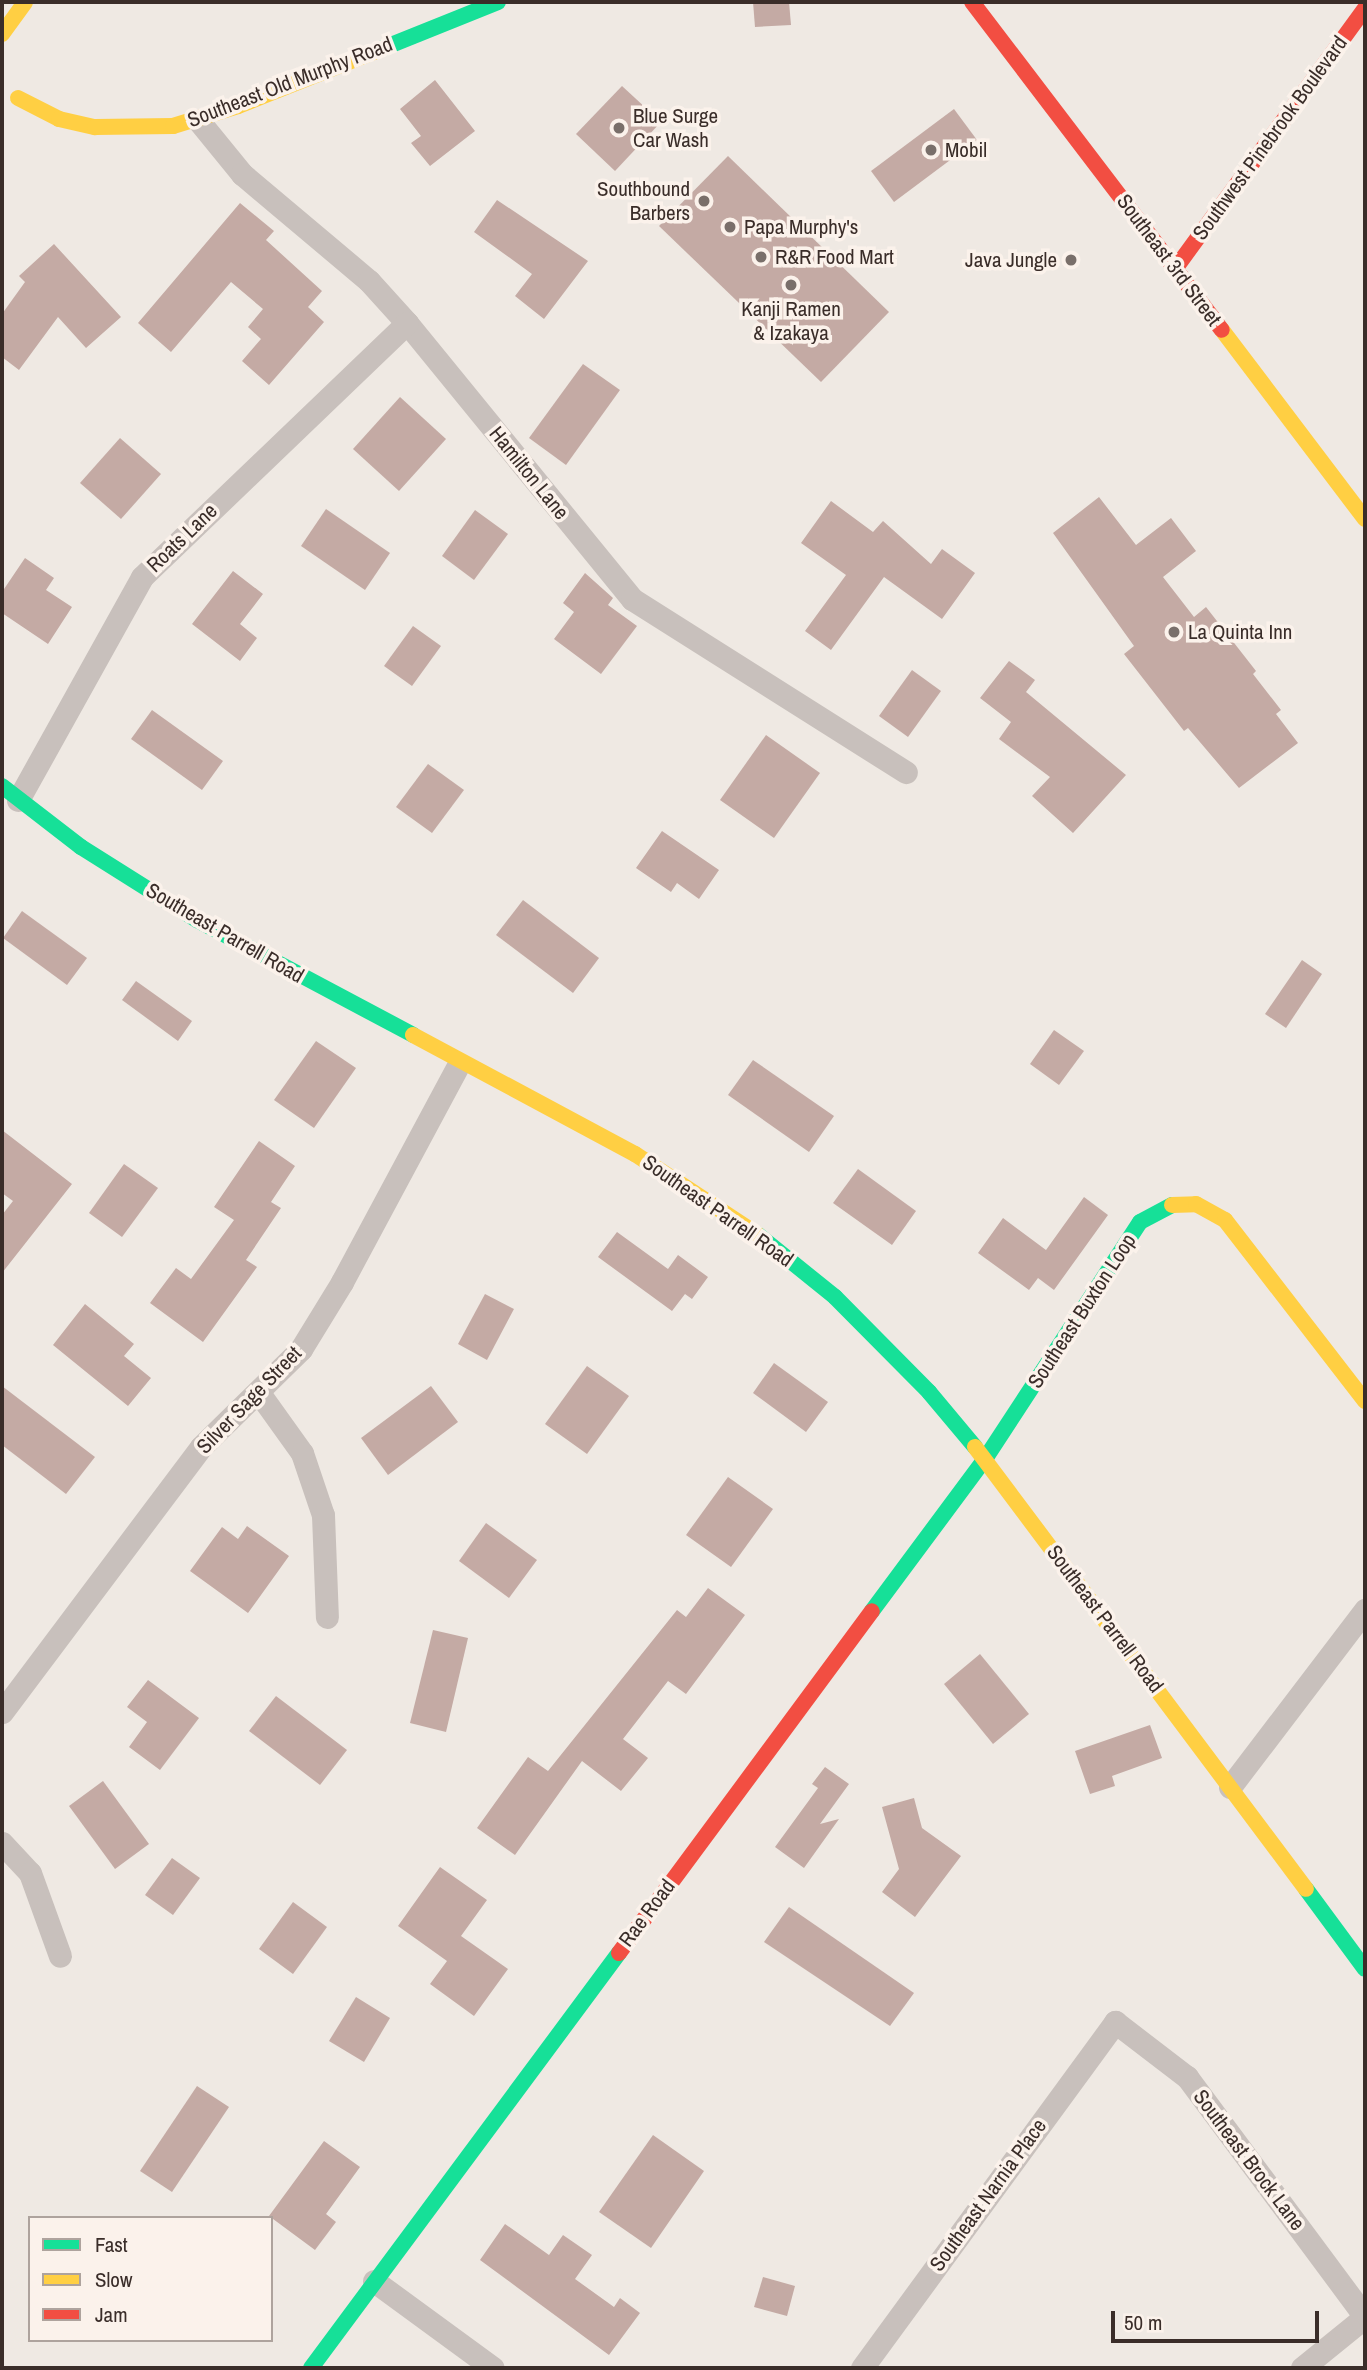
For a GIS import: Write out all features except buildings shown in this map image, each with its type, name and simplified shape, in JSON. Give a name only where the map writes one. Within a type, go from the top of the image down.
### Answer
[{"type":"street","points":[[2,34],[25,2]]},
{"type":"street","name":"Southeast Old Murphy Road","points":[[10,93],[59,119],[101,128],[153,129],[198,120],[498,2]]},
{"type":"street","name":"Southeast 3rd Street","points":[[972,2],[1365,519]]},
{"type":"street","name":"Southwest Pinebrook Boulevard","points":[[1175,269],[1365,8]]},
{"type":"street","name":"Hamilton Lane","points":[[198,120],[242,174],[369,281],[407,323],[632,599],[905,772]]},
{"type":"street","name":"Roats Lane","points":[[10,793],[142,577],[407,323]]},
{"type":"street","name":"Southeast Parrell Road","points":[[10,793],[197,920],[459,1064],[635,1154],[748,1227],[835,1297],[929,1392],[985,1458],[1365,1969]]},
{"type":"street","name":"Silver Sage Street","points":[[2,1712],[153,1506],[201,1447],[259,1394],[301,1349],[342,1282],[459,1064]]},
{"type":"street","name":"Southeast Buxton Loop","points":[[985,1458],[1140,1222],[1167,1205],[1196,1204],[1225,1220],[1365,1401]]},
{"type":"street","points":[[259,1394],[302,1453],[323,1515],[327,1617]]},
{"type":"street","name":"Rae Road","points":[[311,2368],[985,1458]]},
{"type":"street","points":[[1230,1787],[1365,1610]]},
{"type":"street","points":[[2,1843],[30,1872],[60,1956]]},
{"type":"street","name":"Southeast Brock Lane","points":[[1115,2022],[1187,2077],[1365,2317]]},
{"type":"street","name":"Southeast Narnia Place","points":[[862,2368],[1115,2022]]},
{"type":"street","points":[[374,2281],[493,2368]]},
{"type":"street","points":[[1302,2368],[1365,2317]]},
{"type":"traffic: fast","points":[[381,49],[498,2]]},
{"type":"traffic: fast","points":[[2,786],[81,847],[197,920],[413,1035]]},
{"type":"traffic: fast","points":[[872,1611],[985,1459],[1140,1222],[1172,1205]]},
{"type":"traffic: fast","points":[[757,1234],[835,1297],[929,1392],[975,1447]]},
{"type":"traffic: fast","points":[[1306,1889],[1365,1969]]},
{"type":"traffic: fast","points":[[311,2368],[619,1953]]},
{"type":"traffic: slow","points":[[2,34],[25,2]]},
{"type":"traffic: slow","points":[[18,98],[59,119],[95,127],[173,126],[238,106],[381,49]]},
{"type":"traffic: slow","points":[[1222,330],[1365,519]]},
{"type":"traffic: slow","points":[[413,1035],[635,1154],[757,1234]]},
{"type":"traffic: slow","points":[[1172,1205],[1196,1204],[1225,1220],[1365,1401]]},
{"type":"traffic: slow","points":[[975,1447],[1306,1889]]},
{"type":"traffic: jam","points":[[972,2],[1222,330]]},
{"type":"traffic: jam","points":[[1175,269],[1365,8]]},
{"type":"traffic: jam","points":[[619,1953],[872,1611]]},
{"type":"place","name":"Blue Surge Car Wash","points":[[619,128]]},
{"type":"place","name":"Mobil","points":[[931,150]]},
{"type":"place","name":"Southbound Barbers","points":[[704,201]]},
{"type":"place","name":"Papa Murphy's","points":[[730,227]]},
{"type":"place","name":"R&R Food Mart","points":[[761,257]]},
{"type":"place","name":"Java Jungle","points":[[1071,260]]},
{"type":"place","name":"Kanji Ramen & Izakaya","points":[[791,285]]},
{"type":"place","name":"La Quinta Inn","points":[[1174,632]]}]
